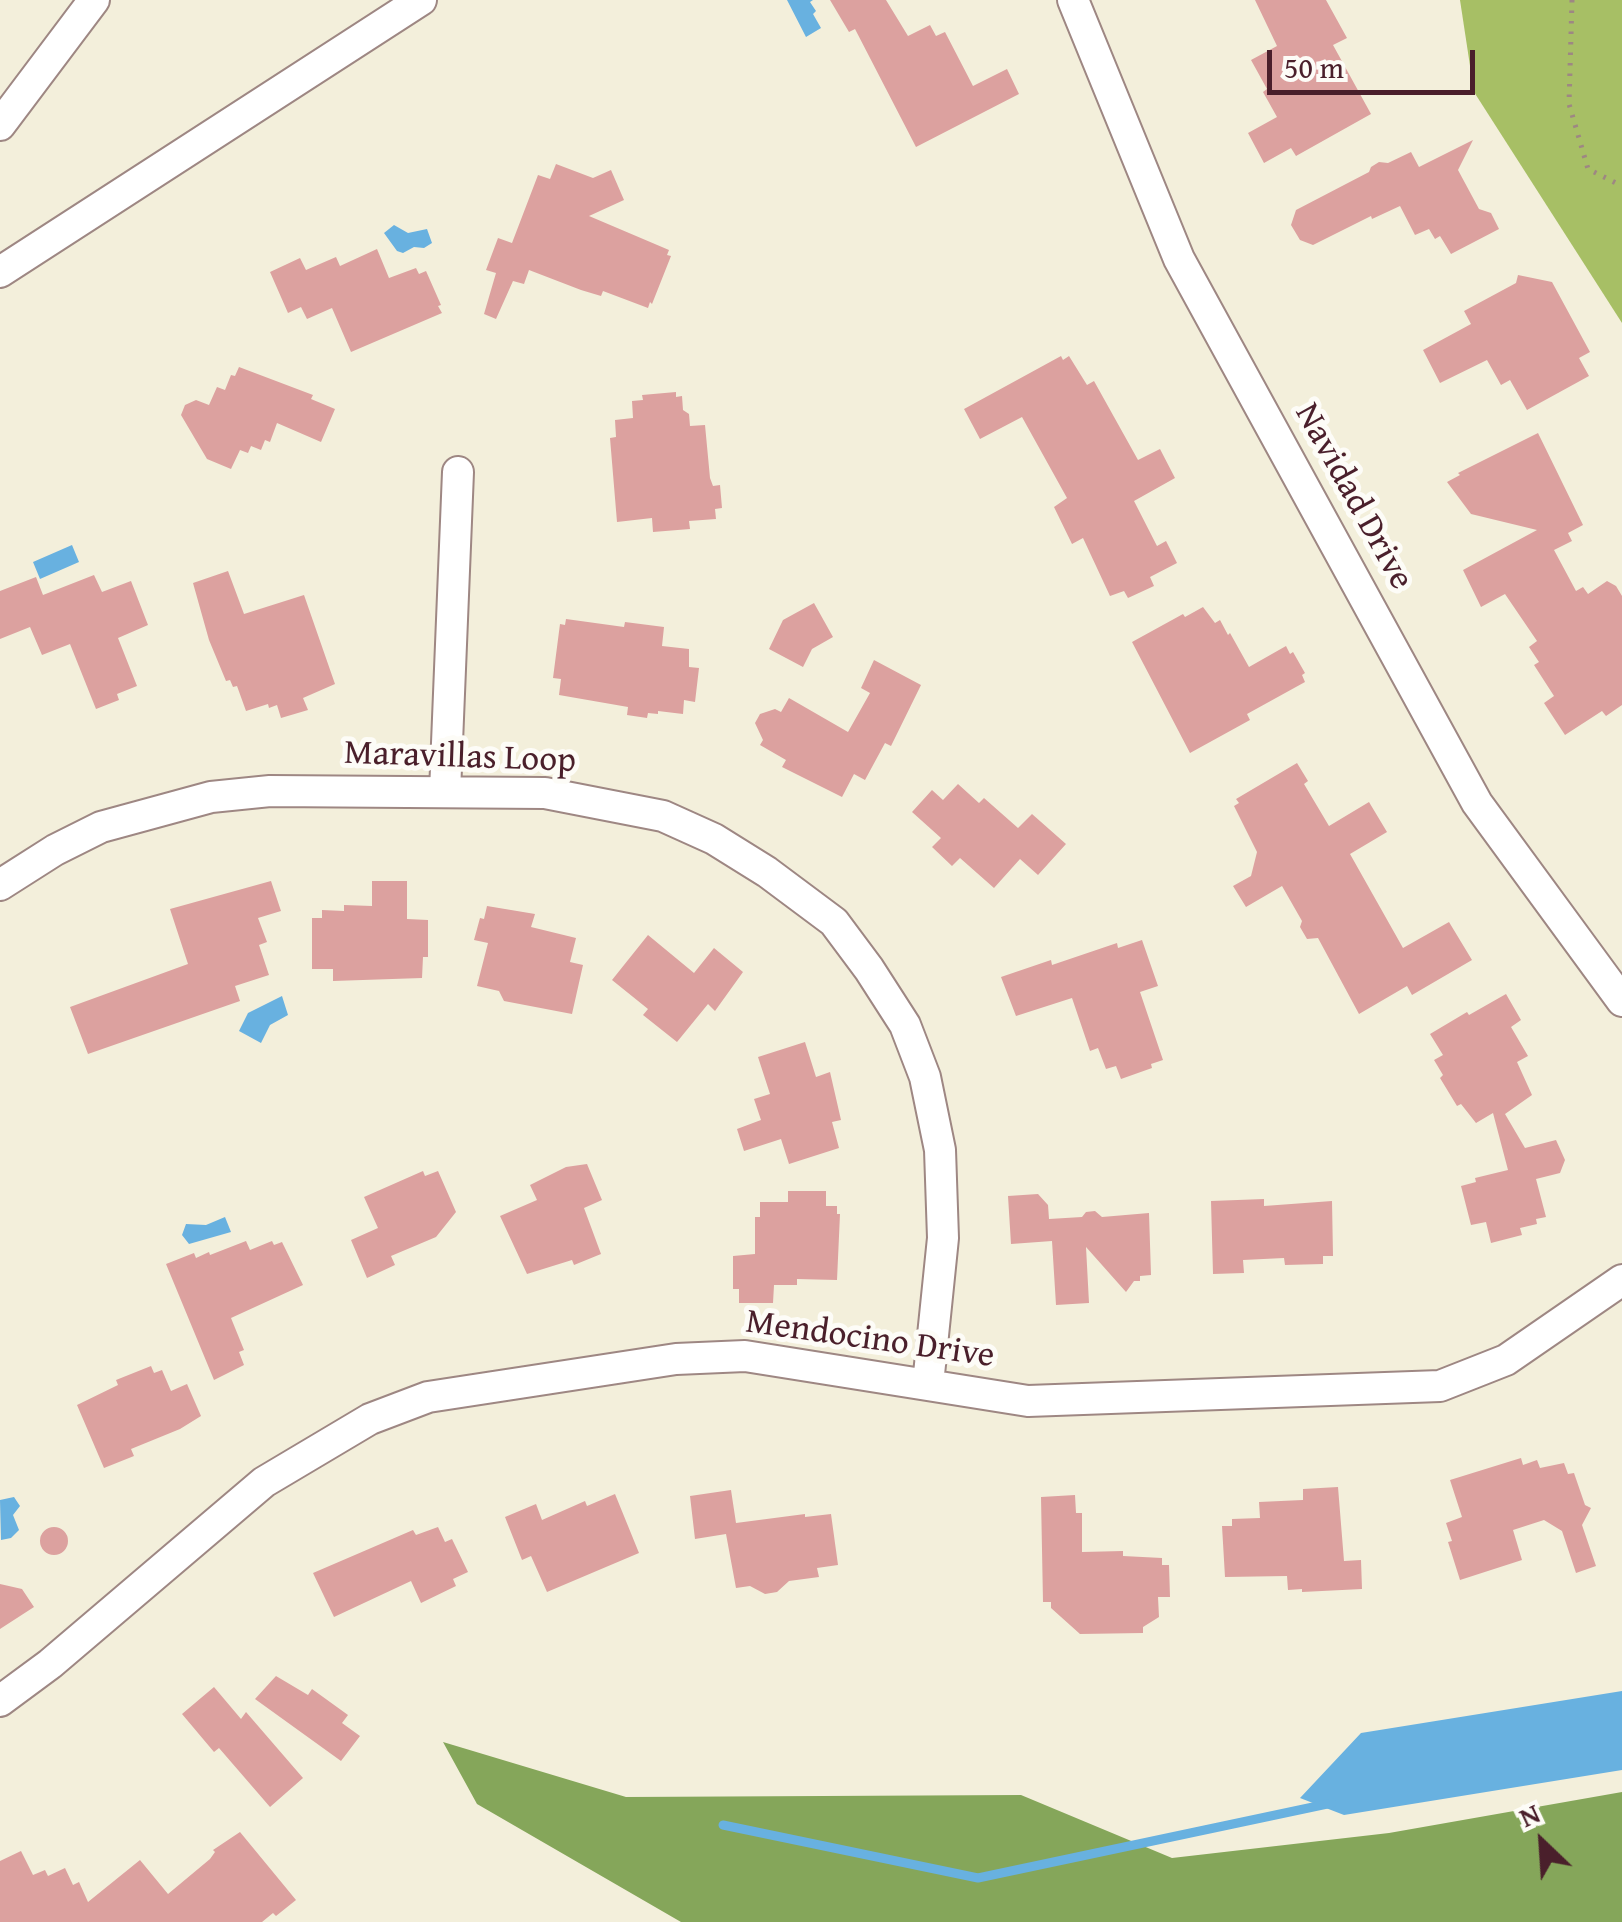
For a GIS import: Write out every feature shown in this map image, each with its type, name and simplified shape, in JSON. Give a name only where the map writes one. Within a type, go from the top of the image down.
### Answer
[{"type":"street","points":[[0,125],[94,0]]},
{"type":"street","points":[[4,261],[421,0]]},
{"type":"street","name":"Navidad Drive","points":[[1073,0],[1179,259],[1478,803],[1622,1001]]},
{"type":"street","points":[[445,792],[458,472]]},
{"type":"street","name":"Maravillas Loop","points":[[0,885],[55,850],[102,827],[211,797],[270,791],[544,793],[664,816],[728,847],[834,922],[905,1026],[925,1077],[940,1150],[942,1238],[928,1384]]},
{"type":"street","name":"Mendocino Drive","points":[[0,1700],[50,1664],[264,1482],[370,1419],[428,1396],[676,1360],[745,1356],[1028,1401],[1440,1386],[1506,1360],[1622,1280]]},
{"type":"path","points":[[1572,0],[1568,104],[1588,170],[1622,186]]},
{"type":"green space","points":[[1460,0],[1622,0],[1622,323],[1474,92]]},
{"type":"green space","points":[[443,1742],[626,1797],[1021,1795],[1172,1858],[1389,1833],[1622,1792],[1622,1922],[681,1922],[477,1804]]},
{"type":"water","points":[[787,0],[813,0],[813,14],[821,28],[806,37]]},
{"type":"water","points":[[394,225],[408,233],[427,229],[432,243],[403,253],[397,251],[384,233]]},
{"type":"water","points":[[72,545],[79,562],[40,579],[33,562]]},
{"type":"water","points":[[282,996],[288,1015],[270,1025],[261,1043],[239,1031],[248,1013]]},
{"type":"water","points":[[225,1217],[231,1232],[189,1244],[182,1235],[186,1224],[206,1225]]},
{"type":"water","points":[[14,1497],[20,1506],[13,1515],[19,1530],[11,1538],[1,1540],[0,1500]]},
{"type":"water","points":[[1622,1691],[1622,1770],[1344,1815],[1300,1798],[1361,1733]]},
{"type":"building","points":[[830,0],[886,0],[908,36],[930,25],[936,36],[945,32],[973,86],[1007,69],[1019,94],[916,147],[855,29],[849,32]]},
{"type":"building","points":[[1255,0],[1326,0],[1347,38],[1333,45],[1371,114],[1296,156],[1291,148],[1264,163],[1248,133],[1277,117],[1251,60],[1277,46]]},
{"type":"building","points":[[1473,140],[1458,170],[1479,209],[1491,213],[1499,229],[1451,254],[1440,236],[1435,239],[1429,229],[1415,235],[1400,206],[1313,245],[1300,240],[1291,225],[1296,210],[1369,172],[1379,162],[1388,163],[1411,152],[1419,167]]},
{"type":"building","points":[[556,164],[593,178],[611,170],[624,200],[589,216],[669,250],[667,255],[671,256],[648,308],[603,291],[601,296],[581,290],[529,270],[524,284],[513,281],[496,319],[484,314],[496,273],[486,270],[498,238],[512,243],[538,175],[550,179]]},
{"type":"building","points":[[377,249],[389,278],[416,268],[419,274],[426,271],[442,313],[351,352],[332,308],[307,319],[301,307],[288,313],[270,272],[300,258],[306,270],[336,257],[340,266]]},
{"type":"building","points":[[1518,275],[1552,282],[1590,352],[1579,358],[1589,376],[1527,410],[1510,380],[1501,385],[1487,360],[1440,383],[1423,350],[1471,324],[1464,311],[1516,283]]},
{"type":"building","points":[[1061,356],[1063,360],[1069,356],[1087,385],[1094,381],[1138,460],[1160,449],[1175,478],[1134,501],[1157,546],[1166,541],[1177,563],[1150,577],[1154,586],[1128,598],[1124,591],[1110,596],[1083,538],[1072,544],[1054,507],[1067,498],[1022,417],[980,439],[964,409]]},
{"type":"building","points":[[239,367],[313,395],[311,399],[335,409],[321,442],[277,423],[270,442],[265,440],[261,450],[251,446],[248,453],[240,450],[231,469],[207,459],[181,415],[185,405],[196,400],[209,405],[217,387],[225,390]]},
{"type":"building","points":[[676,392],[676,397],[682,396],[690,426],[705,425],[710,478],[713,486],[720,485],[722,508],[715,509],[716,519],[689,521],[690,529],[653,532],[652,518],[617,522],[610,438],[616,437],[615,420],[633,418],[632,401],[643,400],[642,395]]},
{"type":"building","points":[[1538,433],[1583,525],[1568,533],[1572,541],[1554,550],[1576,591],[1583,587],[1588,594],[1607,581],[1622,596],[1622,705],[1606,716],[1602,711],[1565,735],[1544,703],[1554,696],[1534,665],[1539,662],[1529,647],[1537,641],[1505,594],[1481,607],[1463,570],[1537,530],[1471,514],[1447,482]]},
{"type":"building","points":[[228,571],[244,614],[304,595],[335,684],[303,698],[308,710],[281,718],[277,705],[246,711],[237,686],[226,681],[209,640],[193,583]]},
{"type":"building","points":[[94,575],[102,592],[131,581],[148,625],[118,638],[137,686],[117,694],[119,700],[96,709],[70,644],[42,655],[30,627],[0,639],[0,591],[36,577],[43,595]]},
{"type":"building","points":[[814,603],[833,637],[812,649],[803,667],[769,649],[783,620]]},
{"type":"building","points":[[1203,607],[1215,623],[1220,620],[1230,633],[1249,667],[1286,646],[1305,673],[1305,682],[1247,714],[1250,720],[1190,753],[1132,642]]},
{"type":"building","points":[[566,619],[624,627],[625,622],[664,627],[662,646],[689,649],[689,667],[699,668],[695,702],[684,700],[683,714],[658,711],[648,713],[647,718],[627,715],[628,707],[559,695],[561,679],[553,678],[560,624],[565,625]]},
{"type":"building","points":[[874,660],[921,685],[891,746],[885,743],[865,780],[854,774],[842,797],[782,767],[786,760],[760,745],[763,740],[755,723],[760,714],[775,709],[781,712],[789,698],[848,732],[870,693],[861,688]]},
{"type":"building","points":[[1297,763],[1308,781],[1304,784],[1329,826],[1369,802],[1387,832],[1350,854],[1403,948],[1449,922],[1472,960],[1412,995],[1407,986],[1359,1014],[1318,938],[1307,939],[1300,927],[1302,921],[1282,886],[1246,907],[1233,886],[1251,876],[1257,852],[1234,806],[1239,803],[1236,799]]},
{"type":"building","points":[[958,784],[979,803],[984,798],[1018,828],[1032,814],[1066,844],[1038,875],[1020,859],[994,888],[960,858],[952,866],[932,847],[941,838],[912,812],[932,790],[943,800]]},
{"type":"building","points":[[271,881],[281,911],[258,918],[267,942],[259,945],[269,975],[235,986],[240,1001],[88,1054],[70,1007],[188,964],[170,909]]},
{"type":"building","points":[[372,881],[407,881],[407,919],[428,920],[428,957],[423,957],[422,978],[333,981],[333,969],[312,969],[312,918],[322,918],[322,910],[344,911],[344,905],[372,906]]},
{"type":"building","points":[[487,906],[535,914],[531,927],[576,938],[570,962],[583,965],[572,1014],[504,1001],[499,991],[477,986],[488,943],[474,940]]},
{"type":"building","points":[[648,935],[694,973],[714,948],[743,972],[715,1011],[708,1004],[677,1042],[643,1015],[648,1009],[612,980]]},
{"type":"building","points":[[1142,940],[1158,986],[1140,992],[1163,1060],[1151,1064],[1152,1068],[1121,1079],[1116,1066],[1106,1069],[1098,1048],[1090,1051],[1072,998],[1016,1016],[1001,977],[1051,960],[1052,965],[1117,943],[1118,948]]},
{"type":"building","points":[[1506,994],[1521,1020],[1511,1027],[1528,1056],[1517,1062],[1532,1095],[1505,1114],[1525,1148],[1556,1140],[1565,1160],[1560,1173],[1536,1179],[1546,1217],[1520,1228],[1522,1235],[1491,1243],[1486,1222],[1471,1225],[1461,1186],[1476,1182],[1475,1178],[1508,1170],[1493,1113],[1476,1123],[1461,1104],[1457,1106],[1440,1078],[1443,1075],[1434,1060],[1443,1055],[1430,1034]]},
{"type":"building","points":[[805,1042],[816,1077],[830,1072],[841,1120],[832,1122],[839,1148],[789,1164],[781,1139],[744,1151],[737,1129],[761,1120],[754,1099],[770,1094],[758,1057]]},
{"type":"building","points":[[587,1164],[602,1200],[584,1208],[601,1254],[574,1265],[572,1260],[527,1274],[500,1216],[537,1200],[530,1185],[566,1167]]},
{"type":"building","points":[[423,1171],[425,1176],[438,1171],[456,1212],[436,1237],[391,1256],[395,1265],[367,1278],[351,1240],[378,1228],[364,1197]]},
{"type":"building","points":[[788,1191],[826,1191],[826,1206],[837,1206],[837,1280],[797,1279],[797,1285],[774,1285],[773,1303],[739,1303],[739,1289],[733,1289],[733,1256],[755,1254],[755,1217],[760,1217],[760,1202],[788,1202]]},
{"type":"building","points":[[1038,1194],[1048,1205],[1049,1219],[1082,1217],[1095,1211],[1102,1217],[1149,1213],[1151,1275],[1140,1276],[1140,1281],[1134,1281],[1126,1292],[1086,1247],[1089,1303],[1056,1305],[1052,1241],[1011,1244],[1008,1196]]},
{"type":"building","points":[[1264,1199],[1264,1206],[1332,1201],[1333,1256],[1323,1256],[1323,1264],[1285,1265],[1284,1258],[1243,1260],[1244,1273],[1213,1274],[1211,1201]]},
{"type":"building","points":[[246,1241],[250,1250],[272,1241],[274,1245],[282,1242],[303,1285],[231,1318],[244,1350],[239,1352],[244,1365],[214,1380],[166,1264],[194,1253],[196,1258],[209,1252],[210,1255]]},
{"type":"building","points":[[151,1366],[154,1373],[162,1370],[171,1391],[187,1384],[201,1416],[131,1449],[134,1456],[104,1468],[77,1405],[118,1385],[116,1380]]},
{"type":"building","points":[[1521,1458],[1523,1465],[1537,1460],[1540,1468],[1564,1463],[1568,1474],[1574,1473],[1585,1505],[1591,1508],[1582,1525],[1596,1566],[1576,1573],[1562,1531],[1544,1520],[1513,1530],[1522,1560],[1460,1580],[1446,1523],[1462,1517],[1450,1480]]},
{"type":"building","points":[[1338,1487],[1344,1561],[1361,1560],[1362,1589],[1302,1592],[1288,1590],[1287,1576],[1225,1577],[1222,1526],[1232,1526],[1232,1519],[1260,1518],[1259,1502],[1303,1500],[1303,1489]]},
{"type":"building","points":[[731,1490],[736,1523],[831,1514],[838,1565],[817,1568],[819,1577],[789,1581],[777,1592],[765,1594],[750,1586],[736,1588],[726,1534],[695,1539],[690,1496]]},
{"type":"building","points":[[615,1494],[639,1553],[547,1592],[531,1556],[522,1560],[505,1517],[536,1504],[542,1520],[585,1501],[587,1506]]},
{"type":"building","points":[[1075,1495],[1076,1513],[1082,1513],[1082,1552],[1123,1551],[1123,1556],[1162,1558],[1162,1565],[1169,1565],[1170,1597],[1158,1597],[1159,1617],[1143,1627],[1143,1633],[1080,1634],[1051,1608],[1051,1602],[1043,1602],[1041,1497]]},
{"type":"building","points":[[54,1527],[64,1531],[68,1541],[64,1551],[54,1555],[44,1551],[40,1541],[44,1531]]},
{"type":"building","points":[[438,1527],[445,1542],[452,1539],[468,1572],[453,1579],[456,1586],[421,1603],[411,1581],[334,1617],[313,1573],[413,1530],[416,1535]]},
{"type":"building","points":[[0,1584],[22,1589],[34,1607],[0,1629]]},
{"type":"building","points":[[276,1676],[308,1695],[312,1689],[348,1715],[342,1723],[360,1736],[341,1761],[255,1699]]},
{"type":"building","points":[[214,1687],[241,1719],[246,1712],[303,1778],[270,1807],[219,1748],[214,1752],[182,1714]]},
{"type":"building","points":[[240,1832],[296,1900],[262,1922],[0,1922],[0,1861],[21,1851],[33,1875],[45,1870],[48,1876],[65,1868],[73,1885],[79,1882],[88,1902],[140,1860],[168,1894],[210,1859],[213,1850]]},
{"type":"waterway","points":[[723,1825],[978,1878],[1332,1803]]}]
